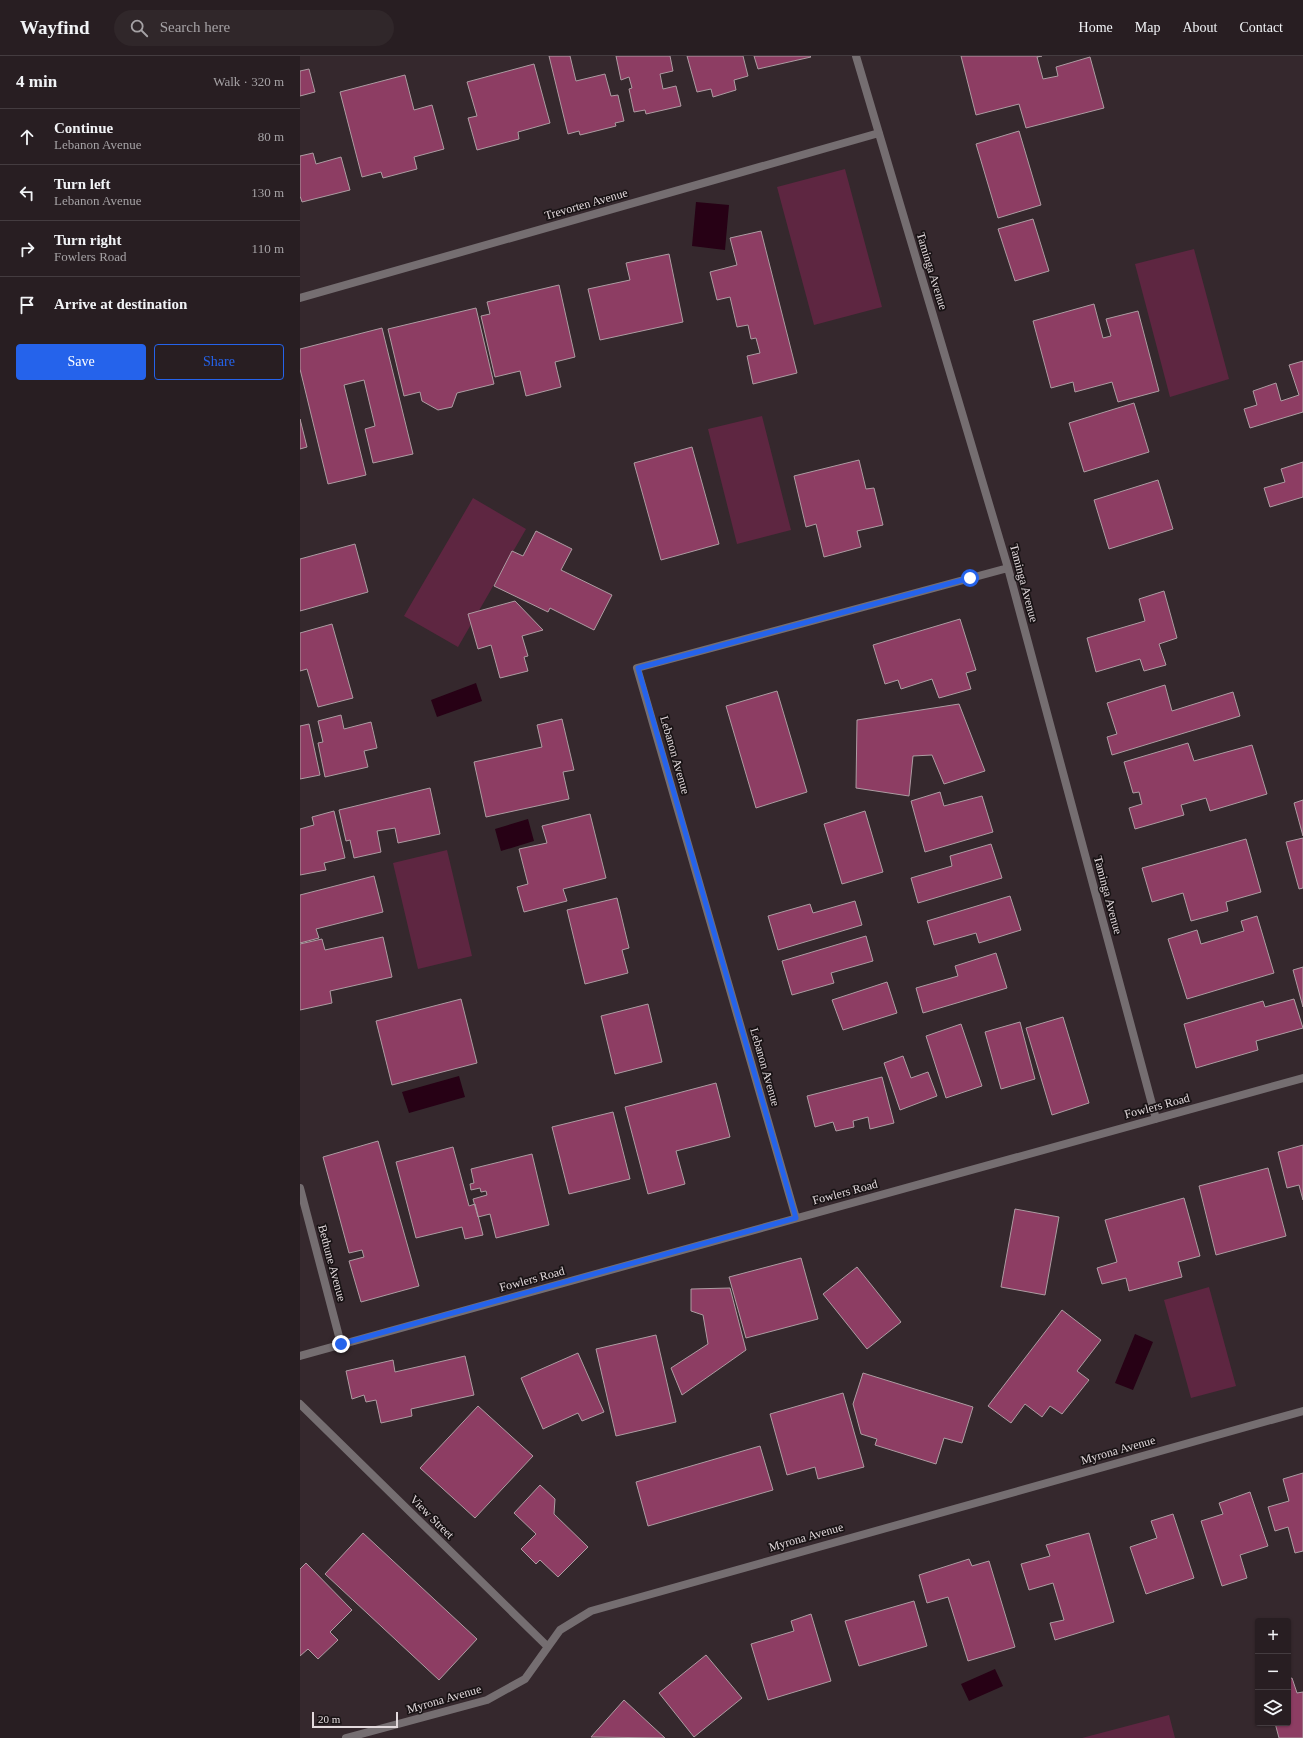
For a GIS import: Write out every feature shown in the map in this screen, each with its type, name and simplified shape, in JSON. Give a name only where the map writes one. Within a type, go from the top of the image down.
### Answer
[{"type":"street","name":"Taminga Avenue","points":[[856,56],[1008,568],[1156,1119]]},
{"type":"street","name":"Trevorten Avenue","points":[[300,298],[879,133]]},
{"type":"street","name":"Lebanon Avenue","points":[[796,1218],[638,668],[1008,568]]},
{"type":"street","name":"Fowlers Road","points":[[300,1356],[1303,1078]]},
{"type":"street","name":"Bethune Avenue","points":[[300,1188],[341,1344]]},
{"type":"street","name":"View Street","points":[[300,1404],[547,1646]]},
{"type":"street","name":"Myrona Avenue","points":[[346,1738],[487,1700],[525,1679],[547,1646],[560,1630],[591,1611],[1303,1411]]},
{"type":"shaded area","points":[[845,169],[882,307],[814,325],[777,187]]},
{"type":"shaded area","points":[[696,202],[729,205],[725,250],[692,246]]},
{"type":"shaded area","points":[[1194,249],[1229,379],[1170,397],[1135,264]]},
{"type":"shaded area","points":[[762,416],[791,530],[737,544],[708,429]]},
{"type":"shaded area","points":[[473,498],[526,529],[458,647],[404,616]]},
{"type":"shaded area","points":[[476,683],[482,701],[437,717],[431,700]]},
{"type":"shaded area","points":[[528,819],[534,841],[501,851],[495,829]]},
{"type":"shaded area","points":[[447,850],[472,956],[418,969],[393,863]]},
{"type":"shaded area","points":[[459,1076],[465,1097],[409,1113],[402,1092]]},
{"type":"shaded area","points":[[1209,1287],[1236,1386],[1191,1398],[1164,1300]]},
{"type":"shaded area","points":[[1135,1334],[1153,1342],[1133,1390],[1115,1383]]},
{"type":"shaded area","points":[[995,1669],[1003,1686],[969,1701],[961,1684]]},
{"type":"shaded area","points":[[1169,1715],[1175,1738],[1082,1738]]},
{"type":"building","points":[[549,56],[570,56],[576,81],[605,74],[611,96],[618,95],[624,121],[615,123],[616,126],[580,135],[579,131],[568,134]]},
{"type":"building","points":[[616,56],[670,56],[673,71],[660,74],[663,89],[676,86],[681,106],[646,114],[645,110],[634,112],[629,89],[632,88],[629,77],[621,80]]},
{"type":"building","points":[[687,56],[743,56],[748,76],[734,80],[736,90],[713,97],[711,89],[697,92]]},
{"type":"building","points":[[754,56],[810,56],[811,57],[758,69]]},
{"type":"building","points":[[961,56],[1042,56],[1037,57],[1043,79],[1058,76],[1056,67],[1090,57],[1104,108],[1026,128],[1019,104],[976,115]]},
{"type":"building","points":[[534,64],[550,123],[518,132],[519,139],[477,150],[468,118],[477,116],[467,82]]},
{"type":"building","points":[[309,69],[315,92],[300,96],[300,71]]},
{"type":"building","points":[[405,75],[414,110],[432,105],[444,149],[414,157],[417,169],[383,178],[381,172],[362,177],[340,92]]},
{"type":"building","points":[[1019,131],[1041,205],[998,218],[976,144]]},
{"type":"building","points":[[313,153],[316,164],[341,157],[350,190],[302,202],[300,196],[300,156]]},
{"type":"building","points":[[1033,219],[1049,271],[1015,281],[998,229]]},
{"type":"building","points":[[761,231],[797,373],[753,384],[747,356],[760,353],[756,338],[751,339],[748,325],[737,327],[730,297],[717,300],[710,272],[737,265],[730,238]]},
{"type":"building","points":[[669,254],[683,322],[600,340],[588,289],[630,280],[626,263]]},
{"type":"building","points":[[559,285],[575,357],[555,362],[561,387],[526,396],[520,371],[495,377],[481,316],[490,314],[487,302]]},
{"type":"building","points":[[1094,304],[1103,338],[1111,336],[1106,319],[1138,311],[1159,391],[1118,402],[1112,382],[1075,392],[1073,382],[1051,388],[1033,321]]},
{"type":"building","points":[[476,308],[494,384],[457,393],[452,407],[438,410],[422,401],[420,392],[404,396],[388,329]]},
{"type":"building","points":[[382,328],[413,454],[373,463],[365,429],[375,426],[364,380],[344,385],[366,475],[328,484],[300,369],[300,349]]},
{"type":"building","points":[[1303,361],[1303,412],[1250,428],[1244,409],[1257,405],[1253,391],[1276,383],[1281,401],[1299,395],[1289,365]]},
{"type":"building","points":[[1134,403],[1149,452],[1084,472],[1069,423]]},
{"type":"building","points":[[300,419],[307,447],[300,449]]},
{"type":"building","points":[[692,447],[719,544],[661,560],[634,463]]},
{"type":"building","points":[[859,460],[866,489],[874,488],[883,525],[857,531],[861,547],[824,557],[816,524],[806,527],[794,476]]},
{"type":"building","points":[[1303,462],[1303,497],[1270,507],[1264,488],[1285,482],[1281,469]]},
{"type":"building","points":[[1158,480],[1173,529],[1109,549],[1094,500]]},
{"type":"building","points":[[536,531],[572,549],[561,570],[612,595],[594,630],[550,608],[548,612],[494,586],[512,551],[523,556]]},
{"type":"building","points":[[355,544],[368,592],[300,611],[300,559]]},
{"type":"building","points":[[1164,591],[1177,638],[1159,644],[1166,665],[1144,671],[1140,659],[1096,672],[1087,638],[1145,621],[1139,599]]},
{"type":"building","points":[[515,601],[543,630],[522,636],[528,656],[524,657],[528,671],[500,678],[491,645],[478,649],[468,614]]},
{"type":"building","points":[[960,619],[976,670],[966,673],[971,689],[939,698],[932,679],[901,689],[898,680],[885,684],[873,645]]},
{"type":"building","points":[[332,624],[353,698],[318,707],[307,669],[300,671],[300,633]]},
{"type":"building","points":[[1165,685],[1172,711],[1233,692],[1240,716],[1112,755],[1107,737],[1117,734],[1107,703]]},
{"type":"building","points":[[777,691],[807,792],[756,808],[726,706]]},
{"type":"building","points":[[959,704],[985,771],[944,784],[932,755],[913,756],[909,796],[856,788],[857,720]]},
{"type":"building","points":[[341,715],[344,729],[371,722],[377,748],[364,751],[368,767],[325,777],[318,743],[323,742],[318,721]]},
{"type":"building","points":[[562,719],[574,770],[563,772],[569,799],[486,817],[474,762],[542,747],[537,725]]},
{"type":"building","points":[[309,724],[320,775],[300,779],[300,726]]},
{"type":"building","points":[[1188,743],[1194,761],[1252,745],[1267,794],[1210,811],[1206,798],[1181,805],[1184,815],[1135,829],[1129,808],[1142,804],[1139,792],[1133,793],[1124,762]]},
{"type":"building","points":[[430,788],[440,834],[398,843],[395,828],[377,831],[381,852],[354,858],[350,840],[346,841],[339,810]]},
{"type":"building","points":[[940,792],[944,806],[982,796],[993,832],[925,852],[911,801]]},
{"type":"building","points":[[1303,800],[1303,836],[1294,803]]},
{"type":"building","points":[[334,811],[345,858],[324,863],[326,870],[300,875],[300,829],[314,825],[312,817]]},
{"type":"building","points":[[865,811],[883,872],[842,884],[824,824]]},
{"type":"building","points":[[590,814],[606,878],[563,889],[567,901],[524,912],[517,887],[528,884],[519,849],[547,843],[542,826]]},
{"type":"building","points":[[1303,838],[1303,888],[1299,889],[1286,842]]},
{"type":"building","points":[[1246,839],[1261,892],[1226,902],[1228,911],[1191,921],[1183,893],[1152,902],[1142,868]]},
{"type":"building","points":[[991,844],[1002,878],[918,903],[911,878],[952,866],[950,856]]},
{"type":"building","points":[[374,876],[383,912],[316,929],[319,938],[300,943],[300,895]]},
{"type":"building","points":[[1010,896],[1021,930],[979,943],[976,933],[934,945],[927,921]]},
{"type":"building","points":[[617,898],[629,948],[622,950],[628,973],[585,984],[567,910]]},
{"type":"building","points":[[855,901],[862,925],[778,950],[768,916],[810,904],[813,913]]},
{"type":"building","points":[[1257,916],[1274,973],[1187,999],[1168,939],[1197,930],[1201,944],[1244,931],[1241,921]]},
{"type":"building","points":[[866,936],[873,961],[831,973],[834,983],[792,995],[782,961]]},
{"type":"building","points":[[383,937],[392,977],[330,991],[332,1003],[300,1010],[300,944],[322,939],[325,950]]},
{"type":"building","points":[[996,953],[1007,988],[923,1013],[916,988],[958,976],[955,966]]},
{"type":"building","points":[[1303,967],[1303,1007],[1293,970]]},
{"type":"building","points":[[887,982],[897,1013],[843,1030],[832,1000]]},
{"type":"building","points":[[461,999],[477,1063],[392,1085],[376,1021]]},
{"type":"building","points":[[1294,999],[1303,1028],[1256,1041],[1258,1050],[1196,1068],[1184,1024],[1263,1001],[1265,1007]]},
{"type":"building","points":[[648,1004],[662,1062],[615,1074],[601,1016]]},
{"type":"building","points":[[1063,1017],[1089,1103],[1052,1115],[1026,1028]]},
{"type":"building","points":[[1020,1022],[1035,1079],[1001,1089],[985,1032]]},
{"type":"building","points":[[961,1024],[982,1086],[946,1098],[926,1036]]},
{"type":"building","points":[[903,1056],[911,1078],[928,1072],[937,1096],[900,1110],[884,1063]]},
{"type":"building","points":[[882,1077],[894,1123],[870,1129],[868,1117],[853,1121],[854,1127],[836,1131],[833,1122],[815,1127],[807,1096]]},
{"type":"building","points":[[716,1083],[730,1137],[676,1151],[685,1184],[648,1194],[625,1107]]},
{"type":"building","points":[[613,1112],[630,1179],[569,1194],[552,1127]]},
{"type":"building","points":[[378,1141],[419,1286],[361,1302],[349,1261],[364,1257],[362,1250],[349,1253],[323,1157]]},
{"type":"building","points":[[1303,1145],[1303,1200],[1299,1185],[1287,1188],[1278,1152]]},
{"type":"building","points":[[453,1147],[469,1206],[475,1204],[483,1235],[465,1239],[462,1227],[416,1238],[396,1162]]},
{"type":"building","points":[[532,1154],[549,1225],[496,1238],[490,1214],[478,1217],[473,1199],[487,1195],[486,1191],[481,1192],[480,1188],[471,1190],[470,1184],[474,1183],[471,1169]]},
{"type":"building","points":[[1268,1168],[1286,1236],[1216,1255],[1199,1186]]},
{"type":"building","points":[[1184,1198],[1200,1256],[1178,1262],[1182,1277],[1129,1291],[1126,1278],[1102,1284],[1097,1268],[1117,1262],[1105,1220]]},
{"type":"building","points":[[1015,1209],[1059,1217],[1045,1295],[1001,1287]]},
{"type":"building","points":[[801,1258],[818,1319],[746,1338],[729,1277]]},
{"type":"building","points":[[857,1267],[901,1322],[867,1349],[823,1294]]},
{"type":"building","points":[[730,1288],[746,1350],[682,1395],[671,1368],[708,1344],[703,1315],[691,1311],[691,1289]]},
{"type":"building","points":[[1062,1310],[1101,1340],[1077,1371],[1089,1380],[1062,1414],[1050,1406],[1042,1417],[1025,1404],[1011,1423],[988,1406]]},
{"type":"building","points":[[656,1335],[676,1422],[616,1436],[596,1349]]},
{"type":"building","points":[[578,1353],[604,1412],[582,1421],[578,1413],[543,1429],[521,1378]]},
{"type":"building","points":[[465,1356],[474,1395],[411,1409],[412,1416],[381,1423],[376,1400],[366,1402],[364,1395],[352,1399],[346,1371],[393,1360],[395,1372]]},
{"type":"building","points":[[863,1373],[973,1407],[962,1443],[944,1438],[936,1464],[875,1445],[877,1439],[861,1434],[853,1404]]},
{"type":"building","points":[[843,1393],[864,1467],[818,1479],[815,1467],[787,1475],[770,1414]]},
{"type":"building","points":[[478,1406],[533,1456],[475,1518],[420,1468]]},
{"type":"building","points":[[760,1446],[773,1490],[648,1526],[636,1482]]},
{"type":"building","points":[[1303,1473],[1303,1551],[1295,1553],[1288,1527],[1275,1531],[1268,1507],[1289,1501],[1283,1479]]},
{"type":"building","points":[[540,1485],[555,1499],[554,1514],[588,1547],[558,1577],[540,1560],[536,1564],[521,1549],[536,1534],[514,1513]]},
{"type":"building","points":[[1250,1492],[1268,1546],[1240,1555],[1247,1578],[1222,1586],[1201,1521],[1223,1514],[1219,1503]]},
{"type":"building","points":[[1173,1514],[1194,1578],[1146,1594],[1130,1547],[1157,1538],[1151,1521]]},
{"type":"building","points":[[363,1533],[477,1639],[439,1680],[325,1574]]},
{"type":"building","points":[[1089,1533],[1114,1622],[1055,1640],[1050,1623],[1064,1620],[1053,1583],[1029,1590],[1021,1564],[1050,1556],[1046,1545]]},
{"type":"building","points":[[969,1559],[972,1566],[989,1561],[1015,1647],[968,1661],[948,1597],[927,1603],[919,1575]]},
{"type":"building","points":[[306,1563],[352,1610],[330,1632],[338,1640],[318,1659],[308,1649],[300,1656],[300,1569]]},
{"type":"building","points":[[914,1601],[927,1646],[859,1666],[845,1621]]},
{"type":"building","points":[[811,1614],[831,1681],[768,1700],[751,1644],[794,1631],[791,1621]]},
{"type":"building","points":[[706,1655],[742,1698],[694,1737],[659,1693]]},
{"type":"building","points":[[1291,1678],[1297,1693],[1303,1692],[1303,1738],[1279,1738],[1276,1726],[1291,1726]]},
{"type":"building","points":[[624,1700],[665,1738],[591,1737]]},
{"type":"route","points":[[341,1344],[796,1218],[638,668],[970,578]]}]
